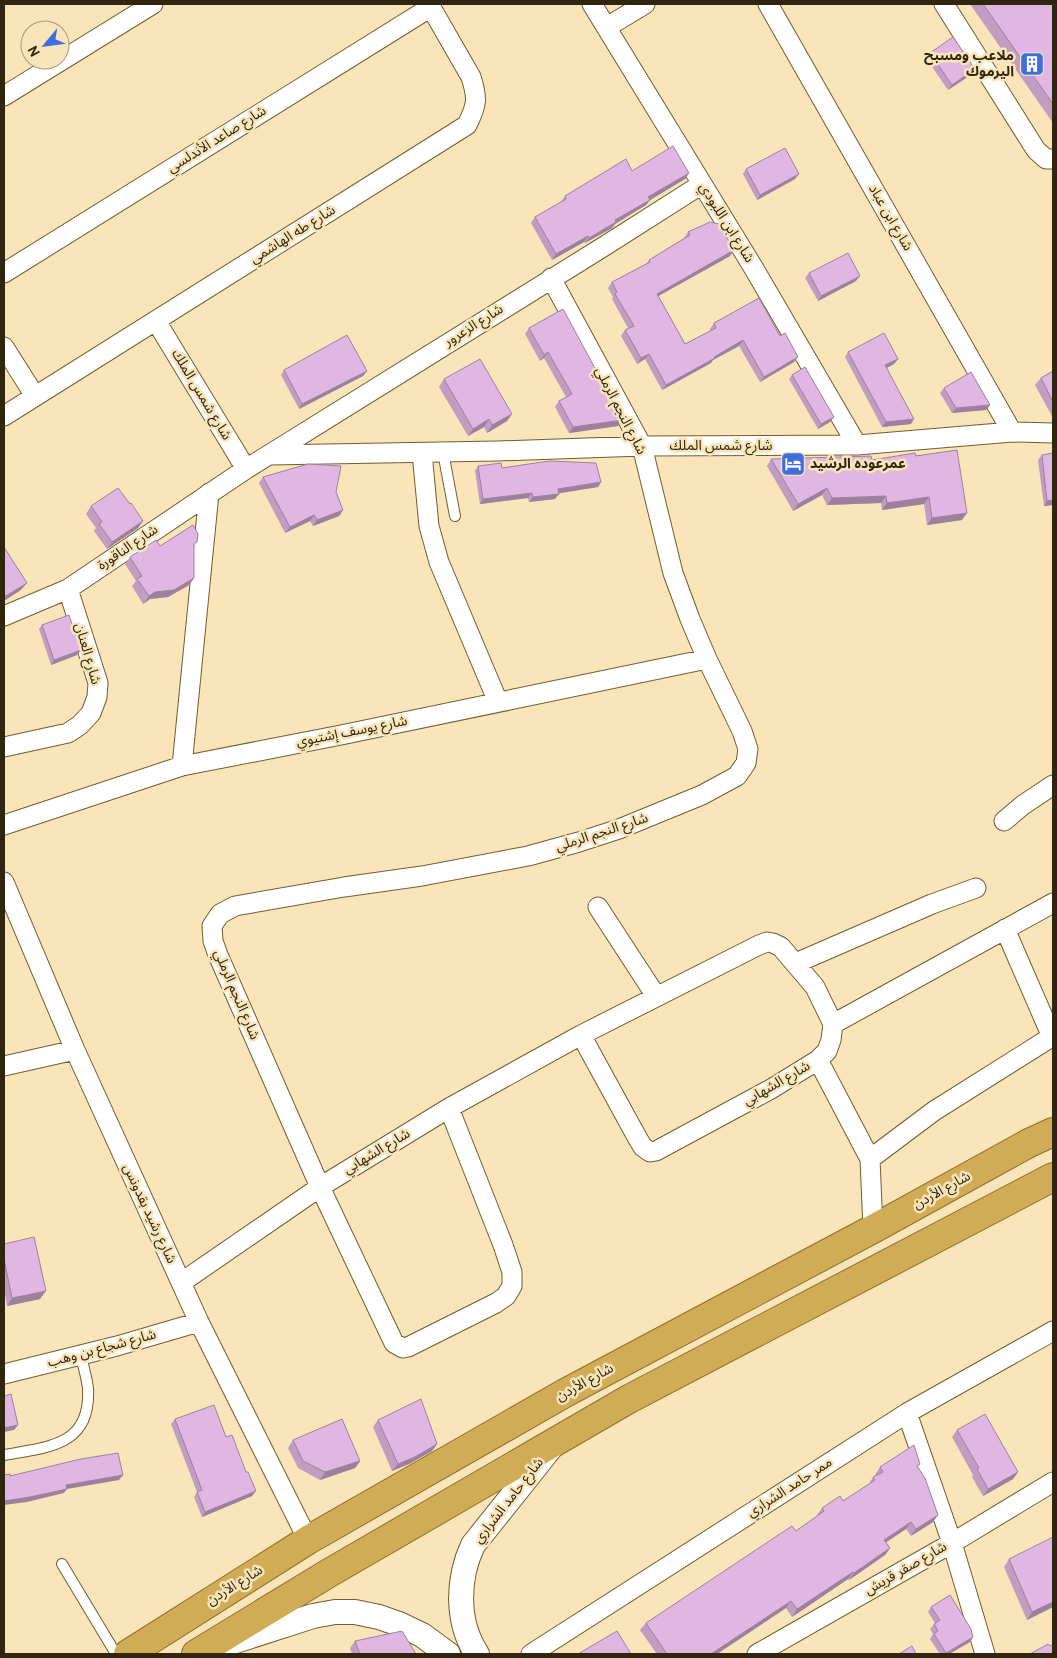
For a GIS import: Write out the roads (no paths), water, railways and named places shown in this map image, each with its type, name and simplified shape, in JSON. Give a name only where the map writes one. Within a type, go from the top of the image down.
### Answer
[{"type":"highway","name":"شارع الأردن","points":[[128,1654],[308,1540],[610,1368],[1041,1138],[1053,1126]]},
{"type":"highway","points":[[197,1654],[329,1573],[559,1438],[629,1399],[1053,1177]]},
{"type":"street","points":[[4,96],[153,4]]},
{"type":"street","name":"شارع ابن اللبودي","points":[[592,4],[753,267],[857,445]]},
{"type":"street","points":[[607,27],[645,4]]},
{"type":"street","name":"شارع ابن عباد","points":[[768,4],[1012,432]]},
{"type":"street","points":[[944,4],[1036,150],[1046,159],[1053,159]]},
{"type":"street","name":"شارع صاعد الأندلسي","points":[[4,274],[430,6]]},
{"type":"street","name":"شارع طه الهاشمي","points":[[4,416],[467,125],[476,107],[475,90],[470,77],[430,6]]},
{"type":"street","name":"شارع الزعرور","points":[[246,469],[702,184]]},
{"type":"street","name":"شارع النجم الرملي","points":[[449,1108],[503,1245],[512,1272],[512,1286],[506,1296],[496,1303],[408,1348],[403,1348],[394,1343],[320,1186],[218,955],[213,941],[212,926],[220,914],[235,906],[422,876],[528,856],[620,829],[702,795],[737,776],[746,763],[748,749],[742,731],[707,658],[673,573],[642,446],[551,278]]},
{"type":"street","name":"شارع شمس الملك","points":[[156,321],[246,469]]},
{"type":"street","points":[[4,347],[35,396]]},
{"type":"street","name":"شارع شمس الملك","points":[[268,455],[422,453],[642,446],[857,445],[1012,432],[1053,433]]},
{"type":"street","points":[[422,453],[429,526],[439,562],[498,702]]},
{"type":"street","name":"شارع الناقورة","points":[[4,616],[68,588],[246,469]]},
{"type":"street","points":[[182,766],[209,493]]},
{"type":"street","name":"شارع العنان","points":[[4,747],[68,732],[80,725],[91,713],[97,697],[98,683],[68,588]]},
{"type":"street","name":"شارع يوسف إشتيوي","points":[[4,826],[182,766],[707,658]]},
{"type":"street","points":[[1004,820],[1053,785]]},
{"type":"street","name":"شارع رشيد بقدونس","points":[[4,882],[74,1050],[122,1156],[199,1322],[308,1540]]},
{"type":"street","points":[[796,962],[932,904],[976,888]]},
{"type":"street","points":[[832,1024],[1053,903]]},
{"type":"street","points":[[598,908],[656,996]]},
{"type":"street","points":[[870,1159],[934,1112],[1052,1036],[1005,929]]},
{"type":"street","name":"شارع الشهابي","points":[[182,1282],[320,1186],[449,1108],[580,1035],[767,942],[781,947],[796,962],[815,987],[832,1024],[830,1044],[827,1051],[818,1060],[705,1125],[656,1151],[650,1152],[643,1147],[638,1139],[580,1035]]},
{"type":"street","points":[[4,1066],[74,1050]]},
{"type":"street","points":[[818,1060],[870,1159],[873,1229]]},
{"type":"street","name":"شارع شجاع بن وهب","points":[[4,1374],[199,1322]]},
{"type":"street","name":"ممر حامد الشراري","points":[[531,1654],[908,1413],[1053,1331]]},
{"type":"street","points":[[908,1413],[952,1543],[985,1654]]},
{"type":"street","name":"شارع حامد الشراري","points":[[477,1654],[466,1632],[462,1612],[461,1595],[466,1560],[478,1538],[559,1438]]},
{"type":"street","name":"شارع صقر قريش","points":[[757,1654],[952,1543],[1053,1482]]},
{"type":"street","points":[[197,1654],[313,1616],[335,1612],[355,1612],[399,1624],[422,1635],[448,1654]]},
{"type":"lane","points":[[443,452],[455,516]]},
{"type":"lane","points":[[4,1455],[58,1444],[74,1435],[81,1426],[88,1406],[88,1387],[81,1355]]},
{"type":"lane","points":[[62,1564],[116,1654]]},
{"type":"place","name":"ملاعب ومسبح اليرموك","points":[[1032,64]]},
{"type":"place","name":"عمرعوده الرشيد","points":[[793,464]]}]
